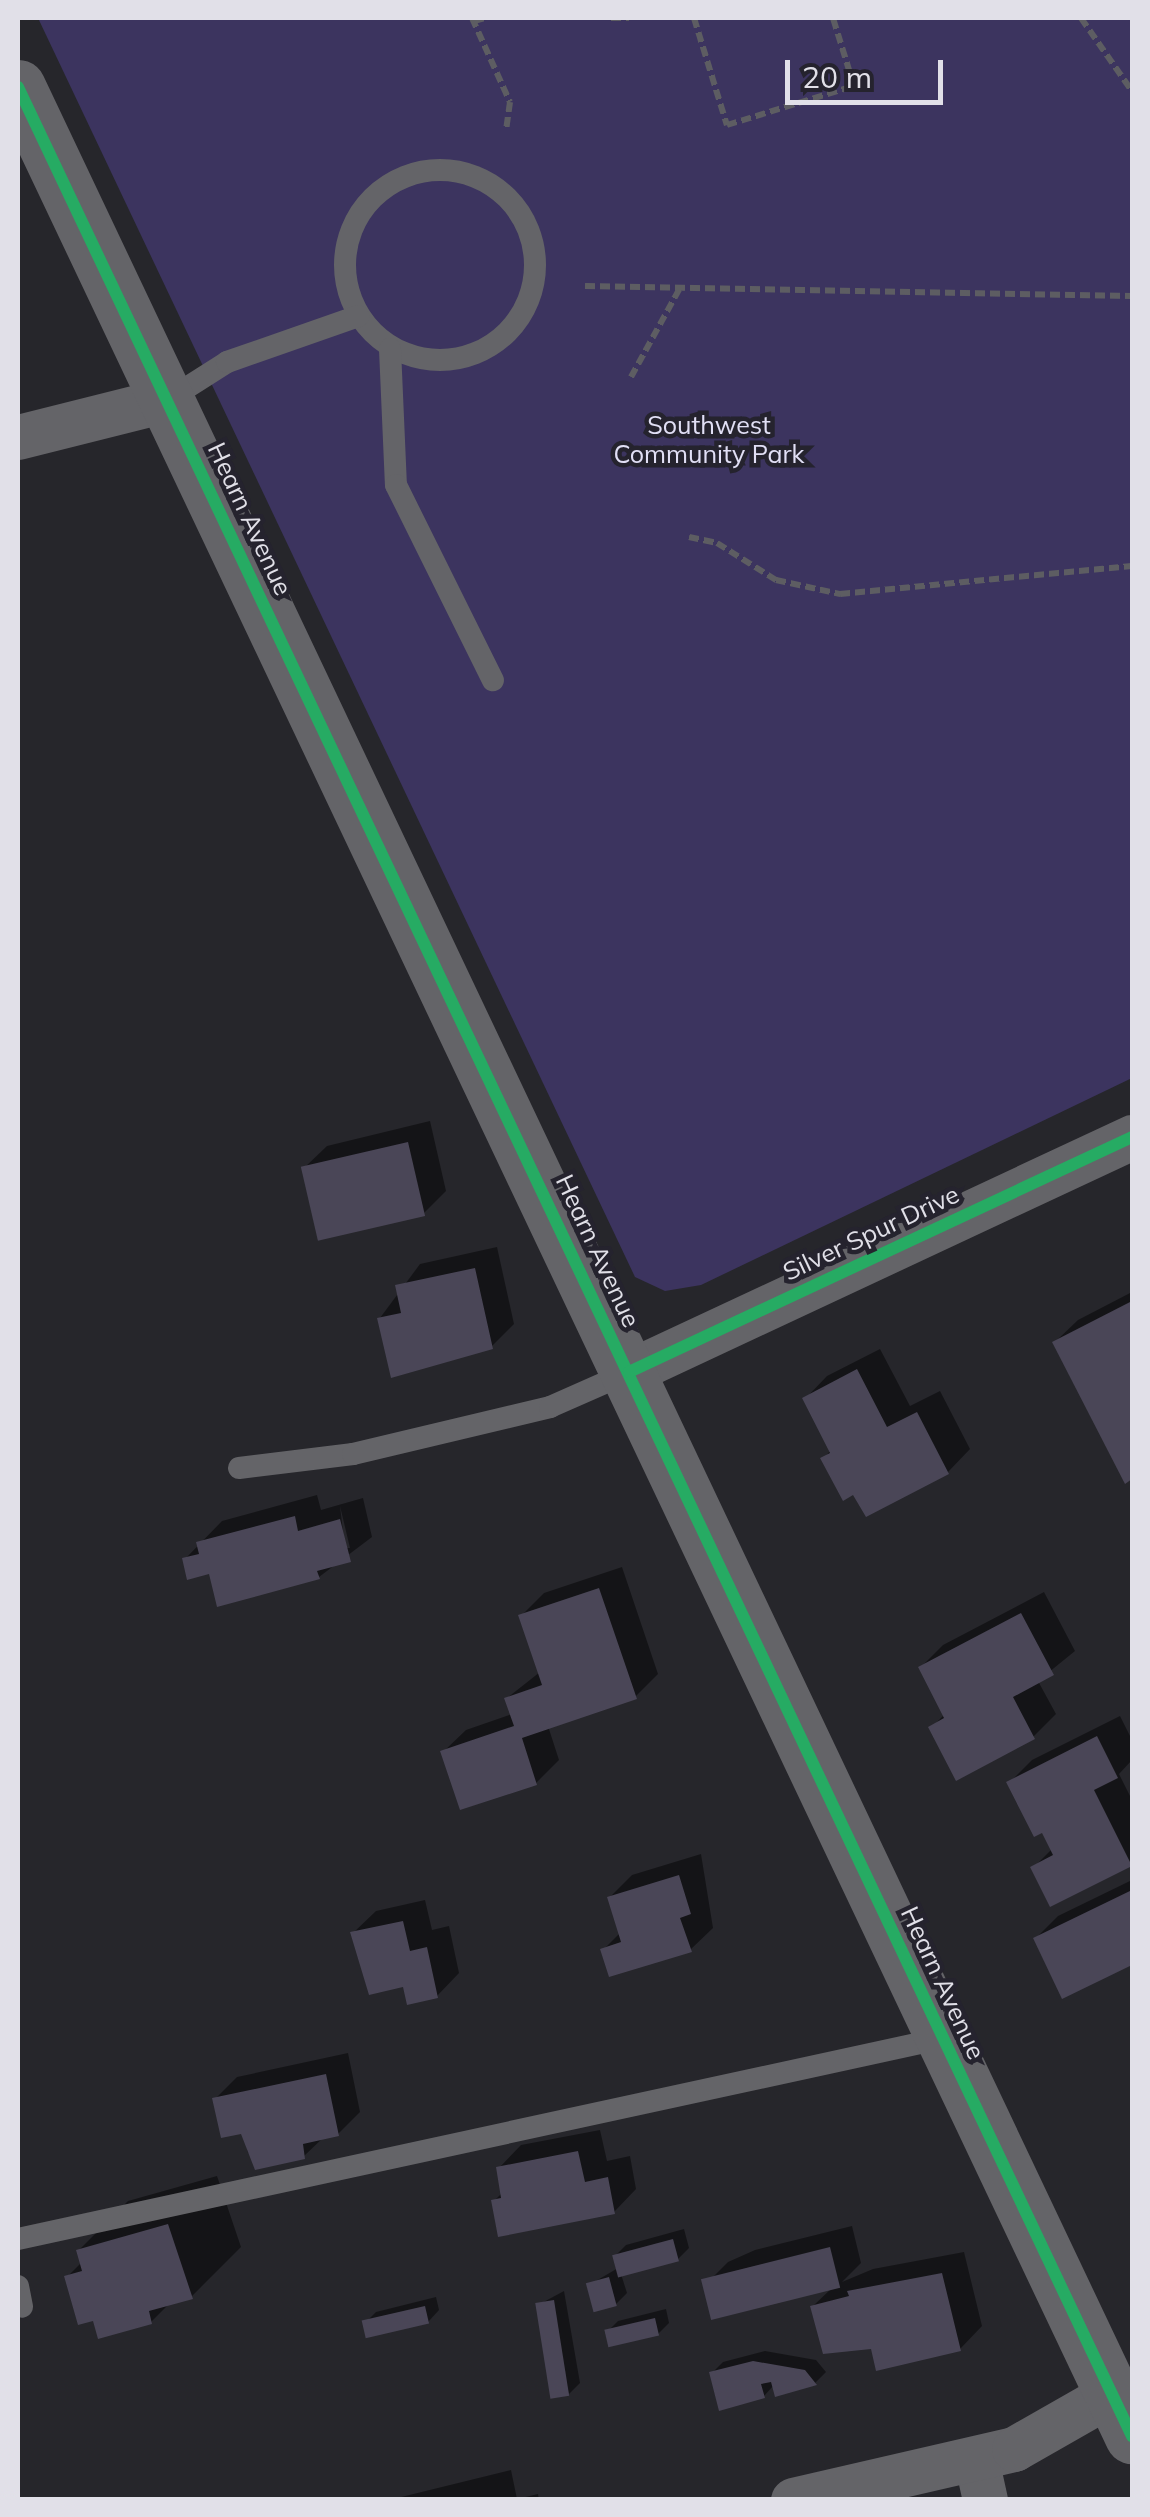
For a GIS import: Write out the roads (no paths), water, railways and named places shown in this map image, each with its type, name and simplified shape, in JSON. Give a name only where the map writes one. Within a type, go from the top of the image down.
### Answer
[{"type":"main road","name":"Hearn Avenue","points":[[18,87],[1122,2414]]},
{"type":"street","points":[[18,437],[169,399]]},
{"type":"street","name":"Silver Spur Drive","points":[[629,1372],[1132,1137]]},
{"type":"street","points":[[793,2500],[981,2480],[1014,2449],[1122,2414]]},
{"type":"lane","points":[[439,169],[471,174],[499,190],[521,214],[533,242],[535,274],[527,306],[509,332],[483,351],[453,361],[390,348],[358,316],[344,269],[346,244],[358,214],[380,190],[408,174],[439,169]]},
{"type":"lane","points":[[169,399],[227,362],[358,316]]},
{"type":"lane","points":[[390,348],[396,485],[493,680]]},
{"type":"lane","points":[[239,1468],[354,1454],[550,1407],[629,1372]]},
{"type":"lane","points":[[18,2239],[944,2038]]},
{"type":"park label","name":"Southwest Community Park","points":[[709,440]]}]
